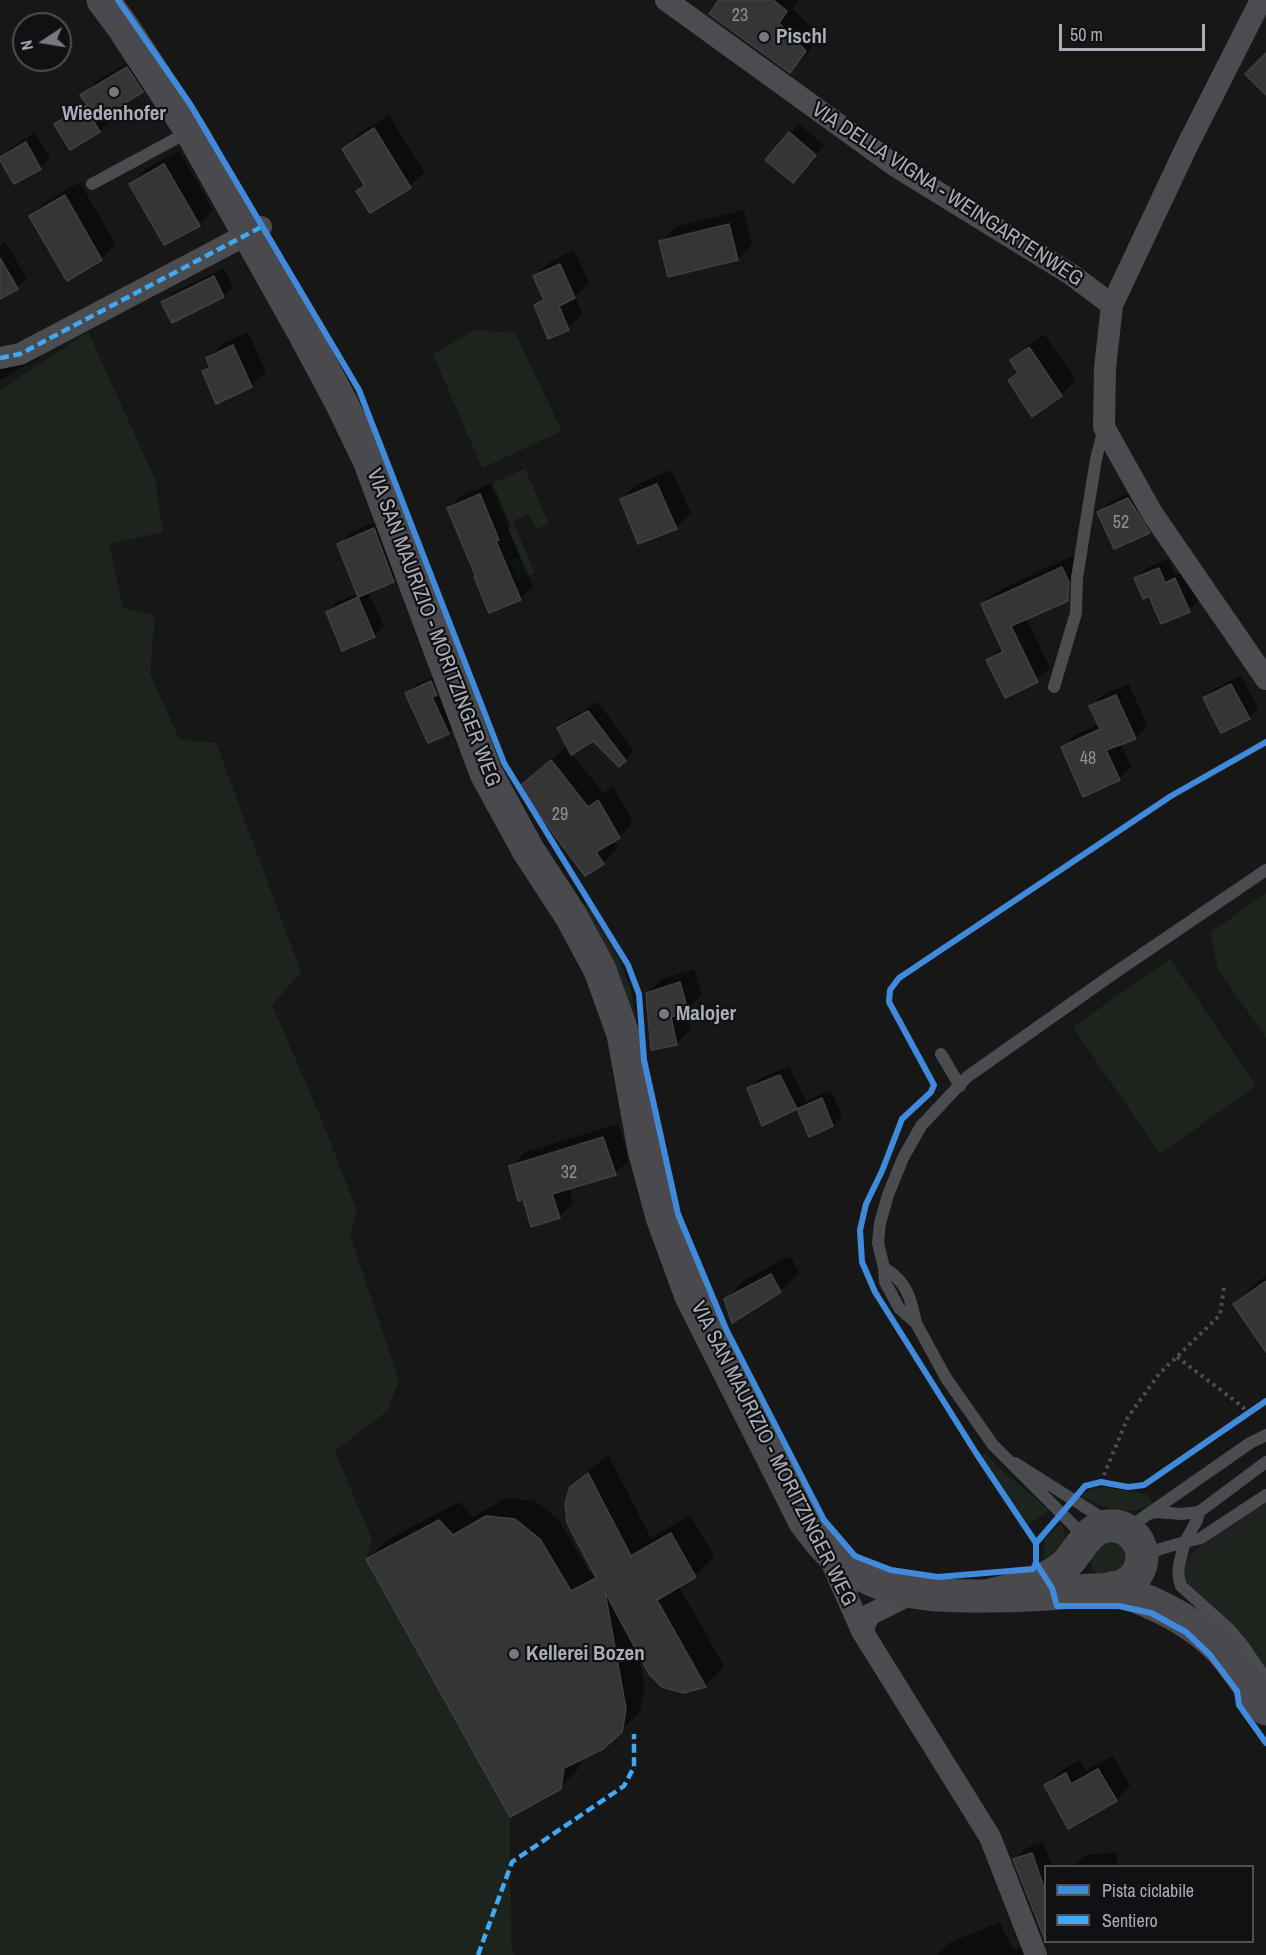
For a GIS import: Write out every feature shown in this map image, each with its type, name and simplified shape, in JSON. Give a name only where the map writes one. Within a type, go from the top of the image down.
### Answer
[{"type":"main road","name":"VIA SAN MAURIZIO - MORITZINGER WEG","points":[[103,0],[256,229],[369,460],[486,773],[528,850],[571,916],[600,970],[623,1034],[644,1150],[662,1217],[691,1296],[804,1522],[826,1550]]},
{"type":"main road","points":[[826,1550],[853,1571],[874,1581],[913,1593],[940,1596],[986,1596],[1031,1596],[1110,1588],[1129,1583],[1135,1577],[1142,1559],[1141,1548],[1129,1524],[1099,1528],[1061,1569],[1026,1587],[986,1596]]},
{"type":"main road","points":[[1084,1542],[1080,1556],[1081,1567],[1086,1576],[1094,1583],[1154,1604],[1204,1635],[1223,1652],[1266,1709]]},
{"type":"main road","points":[[1142,1559],[1155,1580],[1215,1630],[1235,1652],[1266,1695]]},
{"type":"street","name":"VIA DELLA VIGNA - WEINGARTENWEG","points":[[666,0],[897,167],[1072,275],[1112,305]]},
{"type":"street","points":[[1261,0],[1187,146],[1112,305],[1105,368],[1104,427],[1152,513],[1266,679]]},
{"type":"street","points":[[0,358],[20,354],[256,229]]},
{"type":"street","name":"VIA SAN MAURIZIO - MORITZINGER WEG","points":[[826,1550],[862,1631],[990,1837],[1036,1955]]},
{"type":"street","points":[[862,1631],[869,1615],[913,1593]]},
{"type":"lane","points":[[92,184],[191,131]]},
{"type":"lane","points":[[1054,687],[1076,613],[1077,578],[1096,459],[1104,427]]},
{"type":"lane","points":[[1084,1542],[993,1445],[946,1378],[916,1323],[899,1308],[885,1282],[878,1243],[880,1223],[903,1158],[921,1126],[968,1077],[1113,974],[1266,870]]},
{"type":"lane","points":[[940,1054],[960,1086]]},
{"type":"lane","points":[[1129,1524],[1250,1443],[1266,1435]]},
{"type":"lane","points":[[1004,1456],[1072,1501],[1129,1524],[1157,1512],[1181,1514],[1199,1512],[1266,1462]]},
{"type":"lane","points":[[1142,1559],[1160,1549],[1201,1538],[1266,1495]]},
{"type":"lane","points":[[1199,1512],[1194,1528],[1185,1542],[1178,1579],[1181,1586],[1229,1629],[1266,1679]]},
{"type":"path","points":[[1072,1501],[1084,1486],[1103,1482],[1128,1417],[1159,1374],[1220,1315],[1224,1288]]},
{"type":"path","points":[[1177,1358],[1243,1407],[1247,1414]]},
{"type":"path","points":[[1238,1421],[1250,1412],[1266,1435]]},
{"type":"shaded area","points":[[475,330],[515,333],[562,431],[482,468],[433,354]]},
{"type":"shaded area","points":[[88,332],[155,479],[163,532],[109,544],[123,608],[155,616],[150,674],[180,740],[216,743],[301,972],[272,1005],[321,1118],[357,1211],[350,1236],[399,1380],[387,1411],[335,1451],[372,1540],[366,1559],[510,1817],[511,1945],[514,1955],[0,1955],[0,390]]},
{"type":"shaded area","points":[[525,469],[549,524],[536,529],[529,514],[513,521],[535,573],[517,580],[509,561],[520,556],[489,485]]},
{"type":"shaded area","points":[[1266,893],[1266,1038],[1218,969],[1210,933]]},
{"type":"shaded area","points":[[585,904],[588,905],[619,958],[632,994],[639,1041],[578,908]]},
{"type":"shaded area","points":[[1170,959],[1256,1086],[1160,1154],[1073,1027]]},
{"type":"shaded area","points":[[986,1453],[995,1464],[1050,1511],[1028,1524],[981,1455]]},
{"type":"shaded area","points":[[1103,1487],[1146,1494],[1152,1504],[1134,1510],[1116,1510],[1098,1505],[1081,1496],[1089,1490]]},
{"type":"shaded area","points":[[1266,1499],[1266,1671],[1186,1587],[1183,1561]]},
{"type":"shaded area","points":[[1266,1512],[1266,1667],[1239,1629],[1191,1580],[1190,1570],[1199,1558]]},
{"type":"shaded area","points":[[1061,1523],[1067,1541],[1049,1565],[1043,1557],[1045,1538]]},
{"type":"shaded area","points":[[1123,1538],[1130,1569],[1098,1575],[1090,1563],[1092,1548]]},
{"type":"building","name":"Pischl","points":[[719,0],[773,0],[787,11],[779,23],[806,51],[790,73],[709,14]]},
{"type":"building","points":[[1266,53],[1266,95],[1245,74]]},
{"type":"building","points":[[127,67],[143,92],[94,122],[100,132],[70,150],[54,124],[87,105],[80,95]]},
{"type":"building","points":[[374,128],[411,188],[370,213],[356,191],[365,186],[342,149]]},
{"type":"building","points":[[789,132],[816,155],[793,183],[765,160]]},
{"type":"building","points":[[26,142],[41,169],[14,184],[0,157]]},
{"type":"building","points":[[164,164],[200,226],[164,245],[129,184]]},
{"type":"building","points":[[65,195],[102,260],[67,281],[29,216]]},
{"type":"building","points":[[729,224],[738,260],[668,277],[659,241]]},
{"type":"building","points":[[0,258],[18,289],[0,299]]},
{"type":"building","points":[[560,264],[575,298],[559,306],[569,330],[548,339],[534,305],[544,300],[533,276]]},
{"type":"building","points":[[214,276],[224,297],[172,323],[161,302]]},
{"type":"building","points":[[233,345],[252,387],[216,404],[202,371],[210,368],[206,358]]},
{"type":"building","points":[[1029,347],[1062,396],[1032,417],[1008,380],[1018,373],[1010,360]]},
{"type":"building","points":[[657,484],[677,529],[638,544],[620,499]]},
{"type":"building","points":[[480,494],[499,540],[496,541],[521,600],[489,613],[447,508]]},
{"type":"building","points":[[1128,498],[1150,533],[1114,549],[1097,512]]},
{"type":"building","points":[[374,528],[394,582],[358,597],[337,544]]},
{"type":"building","points":[[1062,567],[1069,582],[1068,601],[1011,626],[1038,682],[1005,698],[986,660],[1003,652],[981,604]]},
{"type":"building","points":[[1159,568],[1165,583],[1175,578],[1190,612],[1161,624],[1149,596],[1143,599],[1134,578]]},
{"type":"building","points":[[358,597],[375,637],[342,651],[326,612]]},
{"type":"building","points":[[431,681],[437,695],[432,697],[449,734],[428,743],[405,693]]},
{"type":"building","points":[[1231,684],[1250,719],[1221,733],[1203,698]]},
{"type":"building","points":[[1116,695],[1136,739],[1106,750],[1120,780],[1083,797],[1061,747],[1100,729],[1089,706]]},
{"type":"building","points":[[588,711],[626,761],[619,767],[593,741],[571,755],[557,728]]},
{"type":"building","points":[[551,760],[588,807],[598,800],[620,838],[596,852],[604,864],[585,876],[520,786]]},
{"type":"building","name":"Malojer","points":[[680,982],[688,1011],[671,1017],[677,1045],[651,1050],[646,993]]},
{"type":"building","points":[[780,1075],[797,1109],[762,1126],[747,1088]]},
{"type":"building","points":[[822,1098],[833,1126],[809,1137],[797,1109]]},
{"type":"building","points":[[603,1137],[616,1175],[552,1194],[560,1218],[531,1227],[523,1199],[518,1201],[509,1166]]},
{"type":"building","points":[[771,1274],[781,1292],[732,1323],[724,1299]]},
{"type":"building","points":[[1266,1281],[1266,1352],[1233,1304]]},
{"type":"building","name":"Kellerei Bozen","points":[[588,1473],[631,1556],[671,1533],[696,1577],[657,1600],[706,1687],[683,1693],[662,1687],[649,1674],[605,1592],[626,1709],[622,1732],[603,1749],[564,1768],[561,1789],[510,1817],[366,1559],[439,1520],[453,1535],[486,1516],[515,1519],[540,1539],[571,1591],[596,1578],[567,1523],[565,1504],[570,1487]]},
{"type":"building","points":[[1098,1769],[1117,1801],[1068,1829],[1044,1785],[1066,1773],[1071,1784]]},
{"type":"building","points":[[1032,1853],[1044,1887],[1044,1937],[1013,1859]]},
{"type":"marked path","points":[[0,358],[20,354],[263,226]]},
{"type":"marked path","points":[[478,1955],[512,1862],[624,1786],[634,1767],[634,1734]]},
{"type":"cycle path","points":[[118,0],[190,104],[359,390],[504,763],[628,965],[639,994],[644,1060],[678,1214],[726,1329],[824,1520],[855,1556],[891,1570],[938,1577],[1033,1569],[1036,1563]]},
{"type":"cycle path","points":[[1266,742],[1171,796],[899,978],[890,990],[889,1002],[934,1085],[931,1092],[902,1119],[882,1171],[866,1204],[860,1230],[862,1262],[875,1292],[976,1453],[1036,1543],[1036,1563],[1052,1588],[1057,1606],[1119,1606],[1151,1613],[1186,1632],[1210,1655],[1237,1691],[1239,1705],[1266,1743]]},
{"type":"cycle path","points":[[1036,1543],[1085,1486],[1101,1482],[1128,1487],[1144,1485],[1266,1401]]},
{"type":"place","name":"Pischl","points":[[764,37]]},
{"type":"place","name":"Wiedenhofer","points":[[114,92]]},
{"type":"place","name":"Malojer","points":[[664,1014]]},
{"type":"place","name":"Kellerei Bozen","points":[[514,1654]]}]
